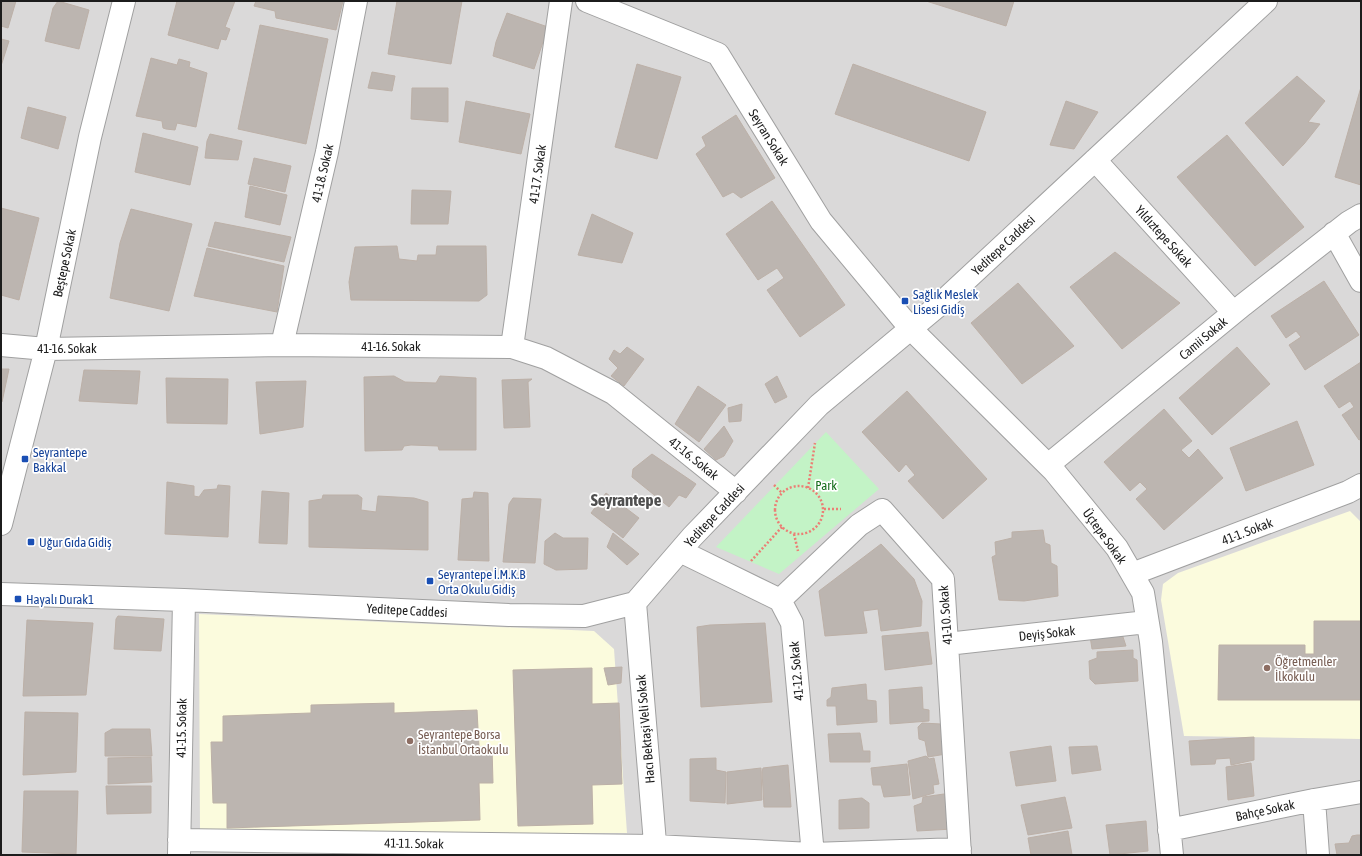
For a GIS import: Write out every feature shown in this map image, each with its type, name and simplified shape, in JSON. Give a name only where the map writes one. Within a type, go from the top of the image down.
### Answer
[{"type":"street","name":"Beştepe Sokak","points":[[1,524],[46,349],[90,137],[124,1]]},
{"type":"street","name":"41-18. Sokak","points":[[282,345],[327,152],[356,1]]},
{"type":"street","name":"41-17. Sokak","points":[[512,347],[561,1]]},
{"type":"street","name":"Seyran Sokak","points":[[587,1],[718,54],[821,221],[911,329]]},
{"type":"street","name":"Yeditepe Caddesi","points":[[1,594],[184,600],[509,615],[569,616],[584,616],[635,603],[680,551],[816,408],[939,305],[1266,1]]},
{"type":"street","name":"Yıldıztepe Sokak","points":[[1095,160],[1233,312]]},
{"type":"street","name":"Camii Sokak","points":[[1048,465],[1233,312],[1334,233],[1361,215]]},
{"type":"street","points":[[1334,233],[1361,282]]},
{"type":"street","name":"Üçtepe Sokak","points":[[911,329],[1048,465],[1117,548],[1143,593],[1172,855]]},
{"type":"street","name":"41-16. Sokak","points":[[1,345],[46,349],[282,345],[512,347],[546,358],[613,393],[736,492]]},
{"type":"street","name":"41-1. Sokak","points":[[1132,574],[1357,494]]},
{"type":"street","name":"41-10. Sokak","points":[[780,600],[860,525],[882,510],[943,579],[960,852]]},
{"type":"street","points":[[680,551],[780,600]]},
{"type":"street","name":"41-15. Sokak","points":[[179,848],[184,600]]},
{"type":"street","name":"41-12. Sokak","points":[[780,600],[792,623],[812,854]]},
{"type":"street","name":"Hacı Bektaşi Veli Sokak","points":[[635,603],[655,851]]},
{"type":"street","name":"Deyiş Sokak","points":[[947,644],[1147,622]]},
{"type":"street","name":"Bahçe Sokak","points":[[1169,830],[1314,800],[1361,792]]},
{"type":"street","points":[[1314,800],[1318,855]]},
{"type":"street","name":"41-11. Sokak","points":[[179,848],[655,851],[812,854],[960,852]]},
{"type":"path","points":[[808,488],[815,442],[816,408]]},
{"type":"path","points":[[801,486],[815,491],[823,503],[823,518],[819,525],[811,532],[801,534],[788,532],[782,527],[775,514],[778,499],[787,489],[801,486]]},
{"type":"path","points":[[736,578],[782,527]]},
{"type":"shaded area","points":[[1,1],[1361,1],[1361,855],[1,855]]},
{"type":"shaded area","name":"Öğretmenler İlkokulu","points":[[1350,511],[1361,522],[1361,739],[1184,736],[1161,600],[1163,584],[1178,573]]},
{"type":"shaded area","name":"Seyrantepe Borsa İstanbul Ortaokulu","points":[[199,614],[594,631],[614,649],[627,833],[200,834]]},
{"type":"green space","name":"Park","points":[[826,432],[879,489],[779,574],[716,547]]},
{"type":"building","points":[[1,1],[16,1],[8,28],[1,26]]},
{"type":"building","points":[[58,1],[89,10],[79,49],[45,41],[53,8]]},
{"type":"building","points":[[177,1],[235,1],[225,27],[230,29],[226,40],[221,39],[218,49],[168,35]]},
{"type":"building","points":[[256,1],[343,1],[336,30],[276,18],[275,11],[254,6]]},
{"type":"building","points":[[397,1],[462,1],[451,64],[388,54]]},
{"type":"building","points":[[926,1],[1014,1],[1006,26]]},
{"type":"building","points":[[507,13],[548,27],[534,69],[493,56],[496,42]]},
{"type":"building","points":[[260,25],[328,39],[306,144],[238,129]]},
{"type":"building","points":[[1,39],[9,41],[1,66]]},
{"type":"building","points":[[151,58],[177,65],[179,59],[190,62],[189,67],[207,73],[196,127],[177,123],[175,130],[166,129],[163,128],[162,121],[136,116]]},
{"type":"building","points":[[637,64],[681,77],[657,159],[615,147]]},
{"type":"building","points":[[853,64],[986,112],[969,161],[835,114]]},
{"type":"building","points":[[372,72],[395,76],[392,91],[368,88]]},
{"type":"building","points":[[1297,76],[1325,101],[1308,122],[1320,124],[1304,144],[1283,166],[1245,123]]},
{"type":"building","points":[[1361,87],[1361,185],[1335,177]]},
{"type":"building","points":[[412,88],[448,88],[448,122],[411,119]]},
{"type":"building","points":[[466,101],[530,114],[521,154],[459,142]]},
{"type":"building","points":[[1066,101],[1098,112],[1074,149],[1050,145]]},
{"type":"building","points":[[28,107],[66,117],[58,149],[21,138]]},
{"type":"building","points":[[736,115],[775,178],[741,198],[733,192],[723,197],[696,154],[706,146],[702,137]]},
{"type":"building","points":[[143,133],[198,147],[190,185],[135,172]]},
{"type":"building","points":[[210,134],[242,141],[238,160],[205,158],[207,141]]},
{"type":"building","points":[[1227,135],[1304,227],[1255,266],[1177,177]]},
{"type":"building","points":[[254,158],[291,166],[285,192],[248,184]]},
{"type":"building","points":[[250,186],[287,195],[280,225],[245,217]]},
{"type":"building","points":[[412,190],[451,191],[448,224],[411,224]]},
{"type":"building","points":[[772,201],[845,305],[800,337],[767,290],[784,278],[777,268],[758,280],[726,234]]},
{"type":"building","points":[[1,208],[39,218],[19,300],[1,295]]},
{"type":"building","points":[[131,209],[192,224],[169,311],[110,298],[120,243]]},
{"type":"building","points":[[592,214],[633,233],[622,263],[578,255]]},
{"type":"building","points":[[215,222],[291,237],[284,262],[208,246]]},
{"type":"building","points":[[397,246],[399,259],[417,261],[418,255],[436,255],[437,246],[486,246],[487,295],[479,301],[351,300],[349,282],[355,247]]},
{"type":"building","points":[[207,248],[284,266],[277,312],[194,296]]},
{"type":"building","points":[[1115,252],[1180,303],[1122,349],[1070,287]]},
{"type":"building","points":[[1324,281],[1359,335],[1305,370],[1289,345],[1301,337],[1296,331],[1286,338],[1271,316]]},
{"type":"building","points":[[1018,283],[1074,346],[1022,384],[971,323]]},
{"type":"building","points":[[627,347],[644,359],[624,386],[611,376],[618,368],[609,359],[614,350],[620,354]]},
{"type":"building","points":[[1237,347],[1270,384],[1212,435],[1179,398]]},
{"type":"building","points":[[1361,362],[1361,439],[1359,440],[1342,415],[1354,407],[1350,401],[1339,408],[1324,386]]},
{"type":"building","points":[[1,369],[9,369],[2,402],[1,401]]},
{"type":"building","points":[[84,370],[140,371],[137,404],[79,401]]},
{"type":"building","points":[[394,376],[405,382],[436,383],[440,376],[476,378],[476,450],[439,450],[438,446],[411,445],[404,446],[402,450],[365,451],[364,377]]},
{"type":"building","points":[[777,376],[787,397],[775,403],[765,384]]},
{"type":"building","points":[[166,378],[228,379],[227,424],[167,423]]},
{"type":"building","points":[[532,379],[528,382],[530,427],[504,428],[502,380]]},
{"type":"building","points":[[306,381],[303,427],[260,434],[256,382]]},
{"type":"building","points":[[698,386],[726,405],[699,442],[675,424]]},
{"type":"building","points":[[907,391],[987,479],[943,519],[908,481],[915,475],[906,464],[899,472],[862,432]]},
{"type":"building","points":[[742,404],[741,421],[729,422],[728,408]]},
{"type":"building","points":[[1164,409],[1192,441],[1181,450],[1189,458],[1198,449],[1223,478],[1164,530],[1136,499],[1147,489],[1140,482],[1130,491],[1104,462]]},
{"type":"building","points":[[1297,421],[1314,465],[1246,491],[1230,448]]},
{"type":"building","points":[[724,426],[733,441],[724,456],[716,460],[704,449]]},
{"type":"building","points":[[652,454],[696,484],[686,498],[679,495],[669,507],[632,477],[633,469]]},
{"type":"building","points":[[167,482],[194,486],[194,496],[199,497],[204,490],[217,489],[218,485],[230,486],[228,537],[165,534]]},
{"type":"building","points":[[262,491],[289,493],[287,544],[259,543]]},
{"type":"building","points":[[474,492],[488,493],[489,561],[458,560],[462,499],[473,498]]},
{"type":"building","points":[[606,493],[639,518],[623,538],[591,513]]},
{"type":"building","points":[[323,495],[358,495],[362,498],[361,510],[376,512],[378,496],[414,498],[428,502],[428,550],[309,547],[309,501],[322,499]]},
{"type":"building","points":[[513,498],[541,499],[535,563],[503,562],[509,504]]},
{"type":"building","points":[[1043,530],[1045,543],[1050,545],[1051,563],[1057,566],[1058,596],[1024,601],[999,600],[992,557],[996,555],[995,542],[1012,538],[1012,532]]},
{"type":"building","points":[[555,533],[563,538],[588,538],[587,569],[556,570],[544,564],[545,541]]},
{"type":"building","points":[[613,533],[639,554],[627,565],[607,547]]},
{"type":"building","points":[[881,544],[914,579],[922,601],[921,626],[881,631],[878,609],[863,611],[867,633],[825,636],[819,591]]},
{"type":"building","points":[[118,616],[164,619],[161,651],[114,649],[116,619]]},
{"type":"building","points":[[27,620],[93,623],[86,695],[23,696]]},
{"type":"building","points":[[1314,621],[1361,621],[1361,700],[1218,700],[1219,645],[1305,645],[1305,654],[1314,654]]},
{"type":"building","points":[[765,623],[772,702],[701,707],[697,627],[710,625]]},
{"type":"building","points":[[928,632],[932,664],[885,670],[882,636]]},
{"type":"building","points":[[1122,634],[1126,646],[1092,649],[1090,636]]},
{"type":"building","points":[[1133,650],[1133,658],[1137,660],[1138,681],[1095,684],[1090,679],[1089,661],[1097,658],[1097,652]]},
{"type":"building","points":[[622,667],[621,683],[608,685],[604,668]]},
{"type":"building","points":[[592,668],[592,704],[619,703],[622,784],[592,785],[593,824],[518,826],[513,670]]},
{"type":"building","points":[[866,684],[867,700],[876,701],[877,722],[837,725],[836,706],[827,706],[827,700],[831,697],[832,688]]},
{"type":"building","points":[[922,687],[923,709],[929,710],[929,721],[890,724],[889,690]]},
{"type":"building","points":[[394,703],[394,713],[477,710],[479,747],[492,747],[493,783],[479,783],[480,820],[227,828],[227,803],[213,803],[211,742],[223,742],[223,716],[311,713],[311,705]]},
{"type":"building","points":[[25,712],[78,713],[76,772],[23,775]]},
{"type":"building","points":[[922,723],[941,724],[946,754],[928,757],[925,741],[919,739],[918,727]]},
{"type":"building","points":[[112,729],[150,729],[152,756],[105,756],[105,733]]},
{"type":"building","points":[[860,733],[863,751],[870,751],[870,762],[830,762],[828,734]]},
{"type":"building","points":[[1254,737],[1254,760],[1231,765],[1230,758],[1216,759],[1215,764],[1191,765],[1189,741]]},
{"type":"building","points":[[1051,746],[1056,781],[1016,786],[1010,752]]},
{"type":"building","points":[[1097,746],[1101,770],[1072,774],[1069,747]]},
{"type":"building","points":[[926,756],[929,759],[934,758],[939,784],[933,785],[934,793],[913,799],[908,761]]},
{"type":"building","points":[[151,757],[152,782],[108,784],[108,758]]},
{"type":"building","points":[[716,758],[716,770],[726,772],[725,803],[690,801],[690,759]]},
{"type":"building","points":[[1251,763],[1254,796],[1228,800],[1226,767]]},
{"type":"building","points":[[907,764],[910,795],[884,797],[881,785],[873,785],[871,768]]},
{"type":"building","points":[[788,765],[791,807],[764,807],[763,768]]},
{"type":"building","points":[[761,768],[762,800],[727,804],[727,772]]},
{"type":"building","points":[[106,786],[151,786],[151,813],[107,814]]},
{"type":"building","points":[[24,791],[78,791],[76,854],[22,852]]},
{"type":"building","points":[[951,793],[953,829],[917,831],[914,806],[922,803],[923,797]]},
{"type":"building","points":[[1065,797],[1072,828],[1028,835],[1021,805]]},
{"type":"building","points":[[862,798],[869,803],[869,828],[839,829],[839,800]]},
{"type":"building","points":[[1146,821],[1148,851],[1110,855],[1106,825]]},
{"type":"building","points":[[1068,831],[1072,855],[1031,855],[1028,838]]},
{"type":"building","points":[[1361,835],[1361,855],[1337,855],[1335,844],[1349,843],[1352,836]]},
{"type":"place","name":"Sağlık Meslek Lisesi Gidiş","points":[[905,301]]},
{"type":"place","name":"Seyrantepe Bakkal","points":[[25,459]]},
{"type":"place","name":"Uğur Gıda Gidiş","points":[[31,542]]},
{"type":"place","name":"Seyrantepe İ.M.K.B Orta Okulu Gidiş","points":[[430,581]]},
{"type":"place","name":"Hayalı Durak1","points":[[18,599]]},
{"type":"place","name":"Öğretmenler İlkokulu","points":[[1267,668]]},
{"type":"place","name":"Seyrantepe Borsa İstanbul Ortaokulu","points":[[410,741]]},
{"type":"district","name":"Seyrantepe","points":[[626,500]]}]
